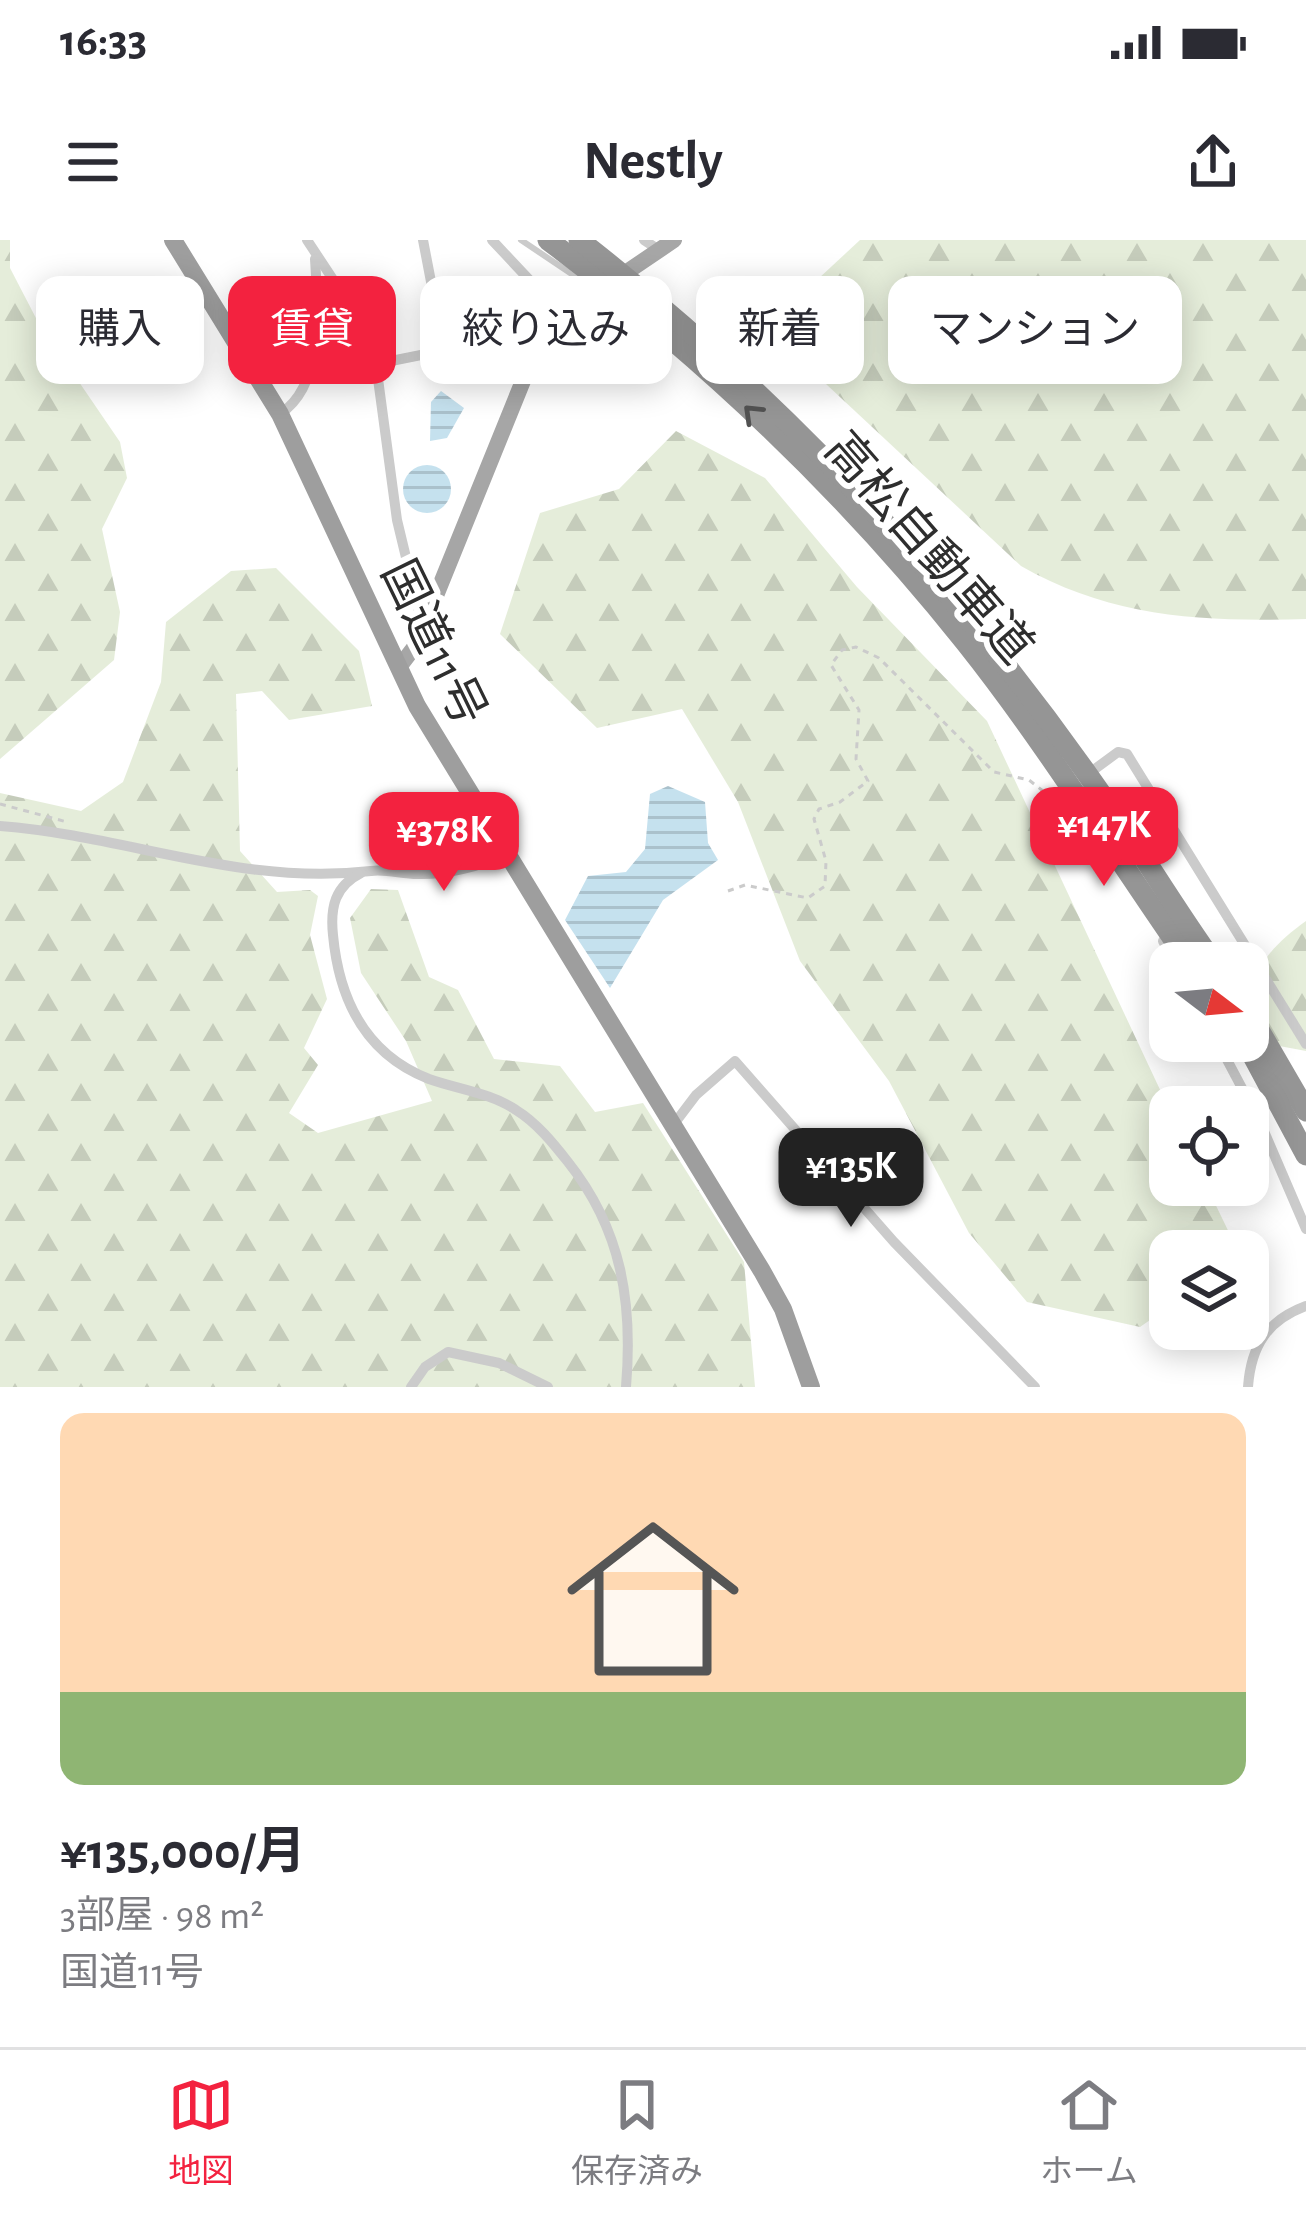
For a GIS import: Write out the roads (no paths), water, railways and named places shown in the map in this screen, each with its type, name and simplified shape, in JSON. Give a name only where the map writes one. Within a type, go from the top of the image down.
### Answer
[{"type":"highway","name":"国道11号","points":[[173,240],[280,414],[400,666],[504,853],[783,1309],[811,1387]]},
{"type":"highway","name":"高松自動車道","points":[[548,240],[592,276]]},
{"type":"highway","name":"高松自動車道","points":[[580,240],[749,382],[871,504],[978,630],[1097,788],[1200,942]]},
{"type":"highway","name":"高松自動車道","points":[[672,343],[853,512],[965,642],[1081,799],[1176,942]]},
{"type":"highway","points":[[1269,1047],[1306,1111]]},
{"type":"highway","points":[[1256,1062],[1306,1155]]},
{"type":"main road","points":[[617,276],[658,246]]},
{"type":"main road","points":[[400,666],[416,645],[509,404],[522,384]]},
{"type":"street","points":[[307,240],[328,276]]},
{"type":"street","points":[[396,360],[431,353],[442,339],[423,240]]},
{"type":"street","points":[[493,240],[526,276]]},
{"type":"street","points":[[280,414],[298,402],[307,381],[317,312],[314,256]]},
{"type":"street","points":[[379,384],[395,507],[422,624]]},
{"type":"street","points":[[1163,942],[1127,881],[1056,798],[1118,752],[1127,754],[1243,942]]},
{"type":"street","points":[[0,826],[85,837],[241,872],[301,877],[421,875],[488,864],[504,853]]},
{"type":"street","points":[[361,873],[340,887],[331,916],[336,967],[348,1006],[383,1052],[427,1078],[515,1109],[571,1166],[595,1201],[622,1264],[631,1331],[626,1387]]},
{"type":"street","points":[[1269,984],[1306,1044]]},
{"type":"street","points":[[674,1124],[696,1095],[735,1061],[879,1226],[1035,1387]]},
{"type":"street","points":[[1228,1062],[1306,1229]]},
{"type":"street","points":[[1248,1387],[1257,1348],[1274,1318],[1306,1306]]},
{"type":"street","points":[[412,1387],[424,1367],[448,1352],[499,1363],[548,1387]]},
{"type":"lane","points":[[521,240],[576,276]]},
{"type":"lane","points":[[592,240],[607,261]]},
{"type":"water","points":[[441,391],[464,408],[447,438],[430,441],[431,402]]},
{"type":"water","points":[[427,465],[444,472],[451,489],[444,506],[427,513],[410,506],[403,489],[410,472]]},
{"type":"water","points":[[668,786],[705,802],[708,843],[718,860],[663,900],[610,988],[565,920],[588,876],[626,872],[645,849],[650,794]]}]
